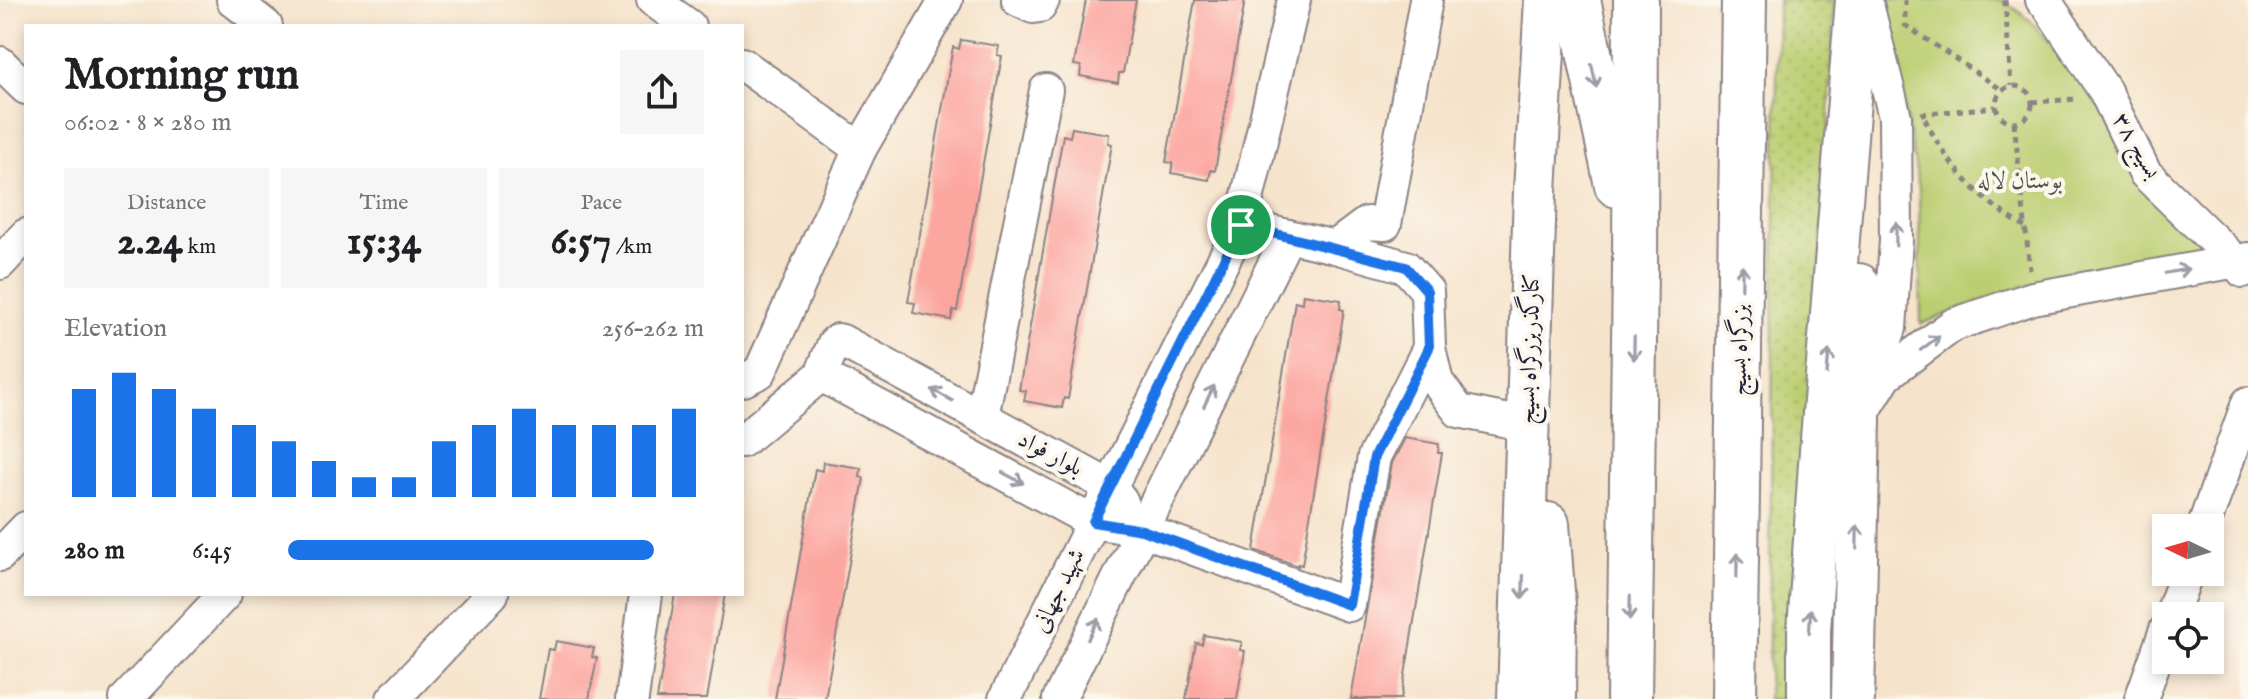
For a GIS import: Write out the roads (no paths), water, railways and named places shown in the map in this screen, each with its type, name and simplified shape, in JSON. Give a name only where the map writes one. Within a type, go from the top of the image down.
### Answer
[{"type":"highway","points":[[1578,0],[1635,270]]},
{"type":"highway","points":[[1629,699],[1636,0]]},
{"type":"highway","name":"بزرگراه بسیج","points":[[1734,699],[1744,0]]},
{"type":"main road","name":"کنارگذربزرگراه بسیج","points":[[1519,699],[1535,191],[1546,0]]},
{"type":"main road","points":[[1853,699],[1859,419],[1858,0]]},
{"type":"main road","points":[[1809,699],[1809,631],[1820,464],[1858,0]]},
{"type":"main road","points":[[1528,425],[1548,523],[1555,619],[1554,699]]},
{"type":"street","points":[[233,0],[263,24]]},
{"type":"street","points":[[653,0],[686,24]]},
{"type":"street","points":[[744,380],[760,372],[860,149],[946,0]]},
{"type":"street","points":[[1018,0],[1033,7],[1040,6],[1043,0]]},
{"type":"street","name":"شهید جهانی","points":[[1005,699],[1241,225],[1294,0]]},
{"type":"street","points":[[1335,247],[1367,223],[1385,224],[1426,0]]},
{"type":"street","points":[[1859,419],[1890,328],[1909,116],[1866,0]]},
{"type":"street","name":"بسیج ۳۸","points":[[2042,0],[2105,91],[2145,173],[2243,266]]},
{"type":"street","points":[[0,63],[24,86]]},
{"type":"street","points":[[744,65],[860,149]]},
{"type":"street","points":[[982,417],[1046,90]]},
{"type":"street","points":[[1241,225],[1406,267],[1427,291],[1429,348],[1437,382],[1459,411],[1528,425]]},
{"type":"street","name":"شهید جهانی","points":[[1059,699],[1288,236]]},
{"type":"street","points":[[0,263],[24,237]]},
{"type":"street","points":[[1859,419],[1886,375],[1953,325],[2033,298],[2243,266]]},
{"type":"street","name":"بلوار فواد","points":[[838,340],[1111,487],[1142,530],[1093,522],[821,375],[834,343],[838,340]]},
{"type":"street","points":[[1142,530],[1349,605],[1374,457],[1429,348]]},
{"type":"street","points":[[744,380],[821,375]]},
{"type":"street","points":[[744,439],[821,375]]},
{"type":"street","points":[[2208,514],[2248,403]]},
{"type":"street","points":[[0,555],[24,530]]},
{"type":"street","points":[[126,699],[223,596]]},
{"type":"street","points":[[393,699],[490,596]]},
{"type":"street","points":[[632,699],[646,596]]},
{"type":"street","points":[[2141,699],[2152,669]]},
{"type":"park label","name":"بوستان لاله","points":[[2020,181]]}]
